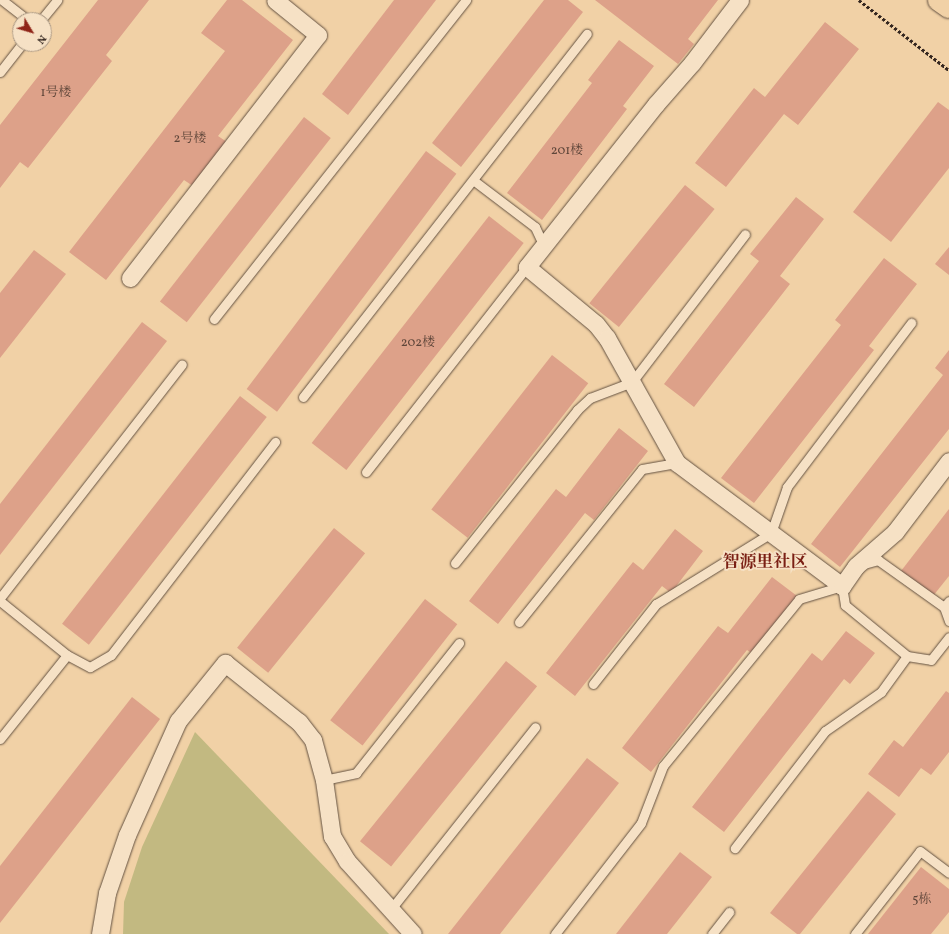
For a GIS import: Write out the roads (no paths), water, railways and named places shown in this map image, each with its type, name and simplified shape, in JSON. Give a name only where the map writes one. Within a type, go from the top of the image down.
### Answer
[{"type":"main road","points":[[939,0],[949,8]]},
{"type":"street","points":[[130,278],[318,35],[275,0]]},
{"type":"street","points":[[740,0],[692,63],[656,104],[527,267],[596,324],[608,338],[677,463],[842,586],[856,566],[894,532],[949,461]]},
{"type":"street","points":[[100,934],[107,893],[127,835],[178,721],[225,664],[299,722],[313,740],[324,780],[332,836],[347,861],[413,934]]},
{"type":"lane","points":[[2,0],[18,12]]},
{"type":"lane","points":[[47,12],[57,0]]},
{"type":"lane","points":[[214,319],[466,0]]},
{"type":"lane","points":[[303,398],[587,34]]},
{"type":"lane","points":[[0,72],[16,52]]},
{"type":"lane","points":[[473,180],[535,226],[544,246]]},
{"type":"lane","points":[[455,563],[577,410],[590,398],[632,382],[745,234]]},
{"type":"lane","points":[[366,472],[527,267]]},
{"type":"lane","points":[[593,684],[656,604],[771,533],[787,487],[910,323]]},
{"type":"lane","points":[[182,364],[0,600],[67,655],[90,667],[111,655],[275,442]]},
{"type":"lane","points":[[519,622],[642,469],[677,463]]},
{"type":"lane","points":[[856,566],[878,560],[946,604],[949,621]]},
{"type":"lane","points":[[555,934],[641,823],[663,766],[799,599],[842,586],[845,605],[907,656],[931,660],[949,637]]},
{"type":"lane","points":[[324,780],[356,773],[459,643]]},
{"type":"lane","points":[[0,740],[67,655]]},
{"type":"lane","points":[[735,848],[826,731],[880,692],[907,656]]},
{"type":"lane","points":[[391,909],[535,727]]},
{"type":"lane","points":[[855,934],[920,851],[949,873]]},
{"type":"lane","points":[[712,934],[729,912]]},
{"type":"district","name":"智源里社区","points":[[765,563]]}]
